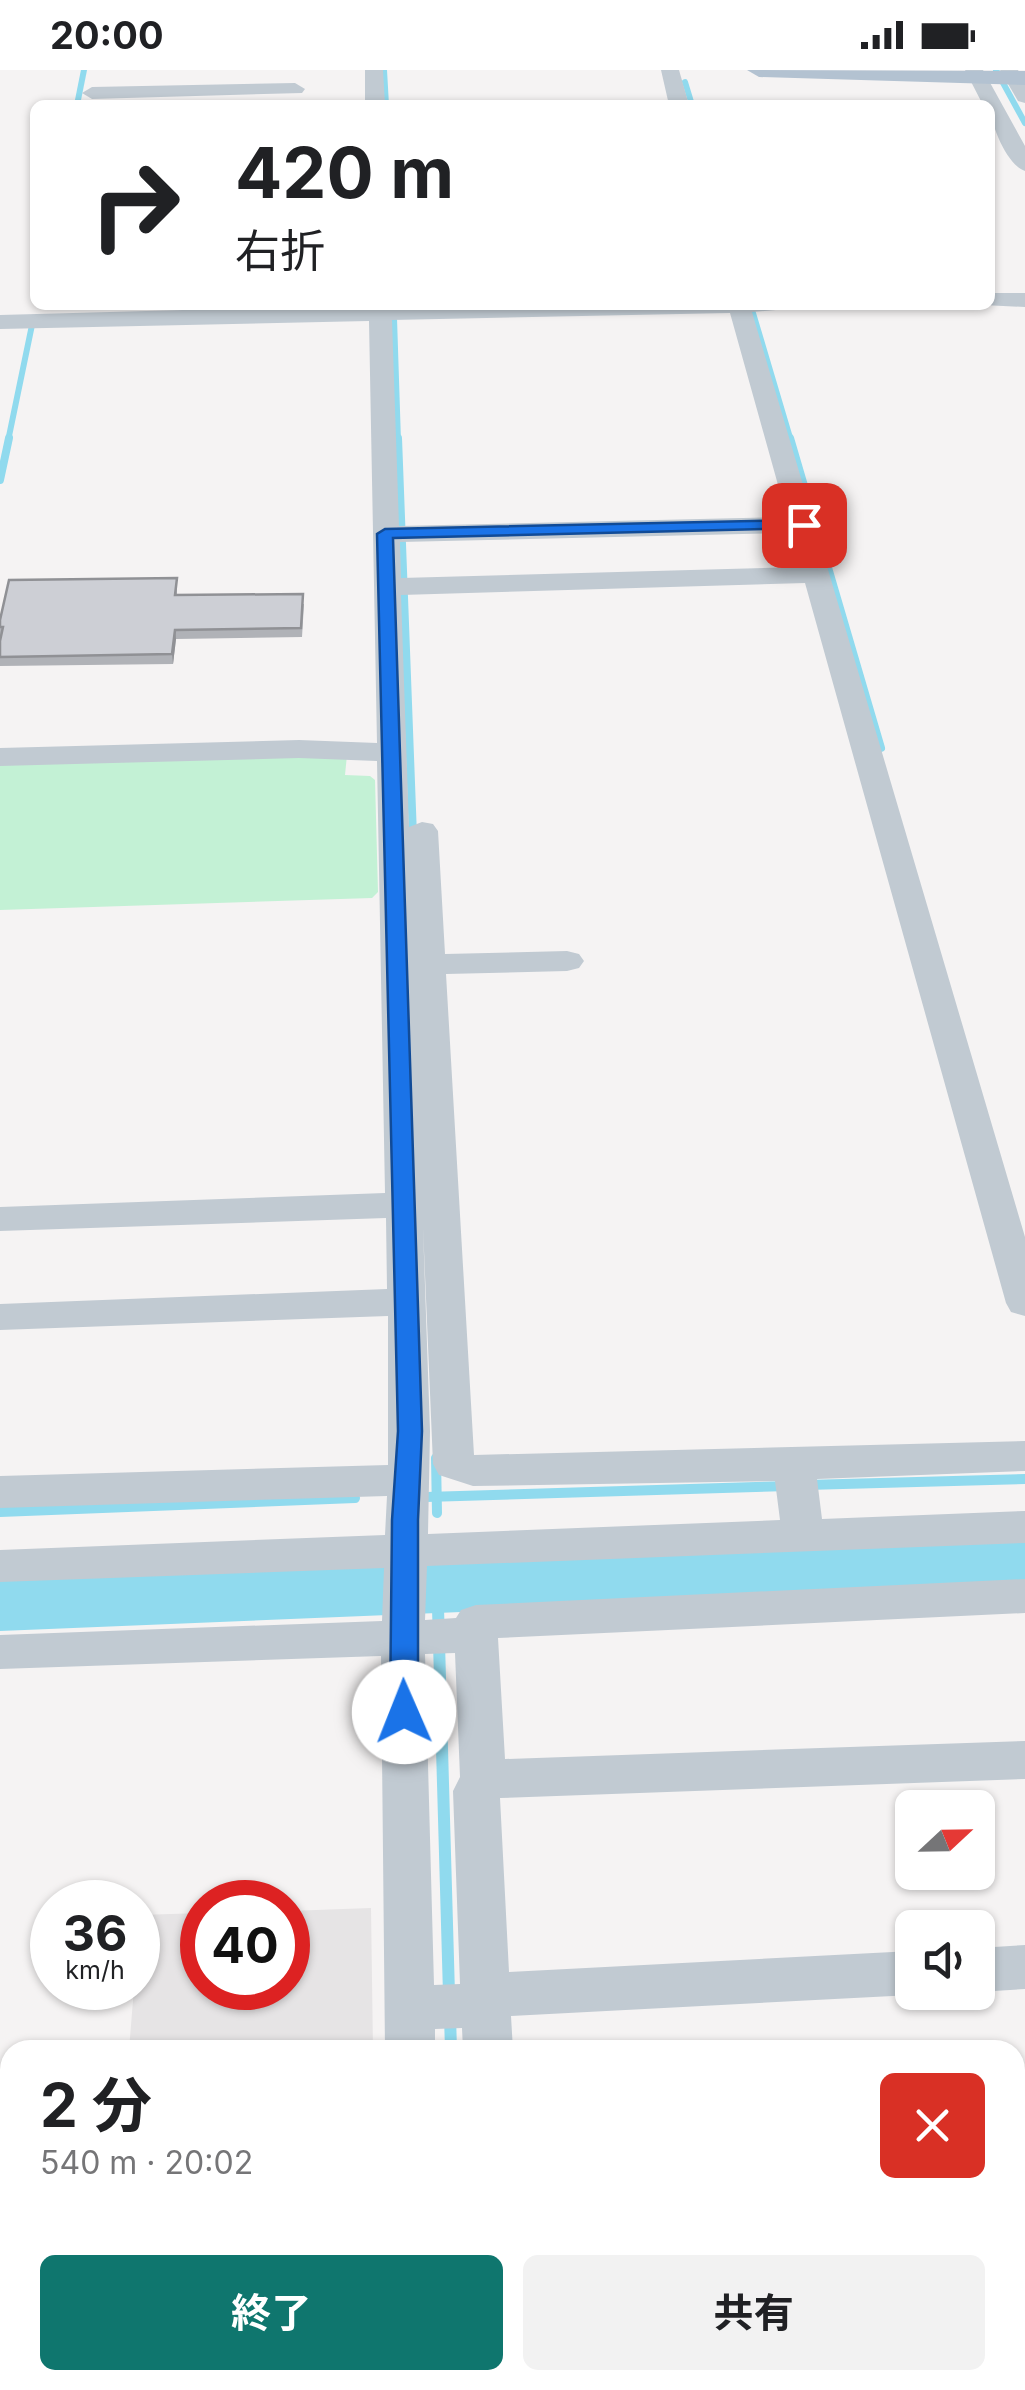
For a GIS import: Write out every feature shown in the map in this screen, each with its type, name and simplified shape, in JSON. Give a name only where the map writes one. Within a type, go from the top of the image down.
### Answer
[{"type":"main road","points":[[759,70],[1003,78]]},
{"type":"street","points":[[374,70],[375,100]]},
{"type":"street","points":[[670,70],[678,100]]},
{"type":"street","points":[[1003,78],[1025,165]]},
{"type":"street","points":[[92,93],[254,80],[295,89]]},
{"type":"street","points":[[995,300],[1025,300]]},
{"type":"street","points":[[0,322],[351,310]]},
{"type":"street","points":[[380,310],[398,586],[390,752],[411,874],[428,1469],[405,1559],[483,1778],[476,1790],[456,2017]]},
{"type":"street","points":[[740,310],[1025,1303]]},
{"type":"street","points":[[396,534],[804,525]]},
{"type":"street","points":[[398,586],[817,575]]},
{"type":"street","points":[[0,757],[299,749],[390,752]]},
{"type":"street","points":[[411,874],[422,831]]},
{"type":"street","points":[[415,969],[568,960]]},
{"type":"street","points":[[0,1219],[419,1211]]},
{"type":"street","points":[[419,1211],[407,1302],[410,1431],[428,1469]]},
{"type":"street","points":[[0,1318],[407,1302]]},
{"type":"street","points":[[0,1492],[428,1469],[796,1479],[1025,1456]]},
{"type":"street","points":[[796,1479],[802,1536]]},
{"type":"street","points":[[0,1566],[405,1559],[1025,1527]]},
{"type":"street","points":[[0,1652],[433,1633],[476,1622],[1025,1596]]},
{"type":"street","points":[[433,1633],[456,2017]]},
{"type":"street","points":[[483,1778],[1025,1760]]},
{"type":"street","points":[[995,1969],[1025,1967]]},
{"type":"street","points":[[456,2017],[895,1975]]},
{"type":"shaded area","points":[[371,1908],[373,2040],[130,2040],[132,2010],[160,2010],[160,1914],[180,1914],[180,2010],[310,2010],[310,1910]]},
{"type":"green space","points":[[347,755],[345,775],[370,776],[375,780],[378,892],[372,898],[0,910],[0,760]]},
{"type":"building","points":[[177,578],[175,595],[303,594],[301,628],[175,630],[172,654],[0,657],[0,620],[9,580]]},
{"type":"waterway","points":[[78,100],[84,70]]},
{"type":"waterway","points":[[384,70],[386,100]]},
{"type":"waterway","points":[[996,70],[1025,123]]},
{"type":"waterway","points":[[685,82],[690,100]]},
{"type":"waterway","points":[[753,313],[791,441]]},
{"type":"waterway","points":[[394,318],[398,441]]},
{"type":"waterway","points":[[8,441],[32,325]]},
{"type":"waterway","points":[[0,480],[9,438]]},
{"type":"waterway","points":[[398,438],[413,836]]},
{"type":"waterway","points":[[790,438],[881,748]]},
{"type":"waterway","points":[[436,1458],[437,1497]]},
{"type":"waterway","points":[[806,1485],[1025,1479]]},
{"type":"waterway","points":[[437,1497],[789,1486]]},
{"type":"waterway","points":[[426,1497],[437,1497]]},
{"type":"waterway","points":[[437,1497],[437,1513]]},
{"type":"waterway","points":[[0,1512],[355,1498]]},
{"type":"waterway","points":[[0,1604],[1025,1563]]},
{"type":"waterway","points":[[437,1573],[449,1994]]},
{"type":"waterway","points":[[450,2016],[451,2040]]},
{"type":"route","points":[[404,1712],[406,1468],[410,1431],[385,534],[804,525]]}]
